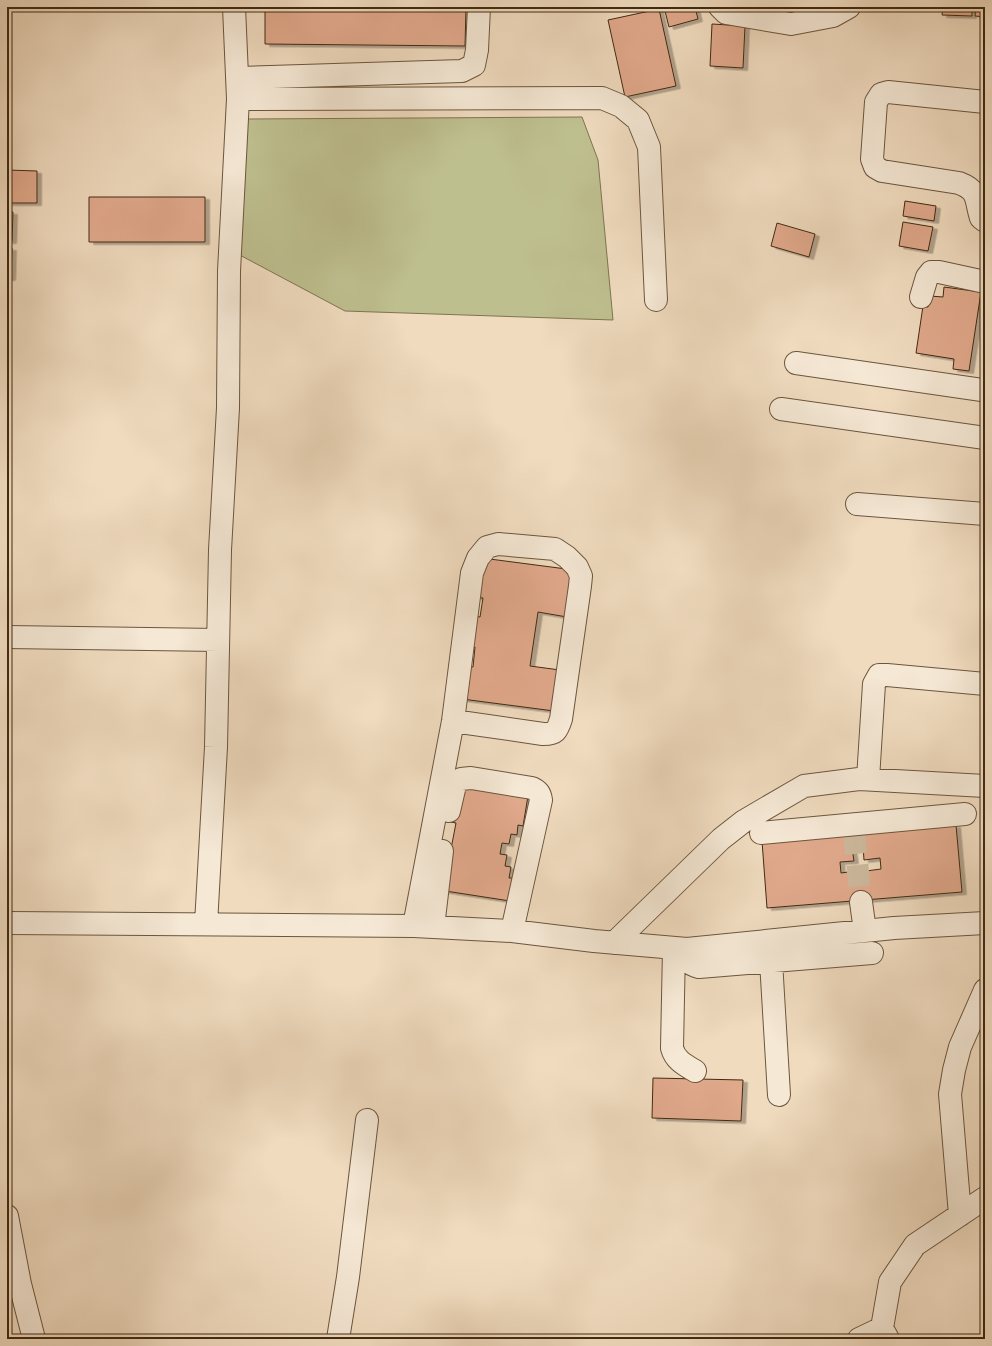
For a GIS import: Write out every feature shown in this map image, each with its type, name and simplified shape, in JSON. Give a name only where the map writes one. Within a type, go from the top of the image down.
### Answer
[{"type":"street","points":[[206,924],[216,747],[220,550],[228,408],[229,271],[238,89],[234,7]]},
{"type":"street","points":[[238,89],[462,71],[474,65],[477,50],[479,7]]},
{"type":"street","points":[[720,7],[726,13],[791,24],[833,16],[849,7]]},
{"type":"street","points":[[238,89],[602,98],[621,106],[638,120],[649,147],[656,300]]},
{"type":"street","points":[[985,102],[888,92],[881,94],[876,102],[872,159],[875,167],[882,171],[959,183],[969,187],[976,195],[981,218],[985,221]]},
{"type":"street","points":[[921,297],[927,277],[931,272],[939,272],[985,282]]},
{"type":"street","points":[[796,363],[984,388]]},
{"type":"street","points":[[781,409],[985,438]]},
{"type":"street","points":[[857,504],[985,514]]},
{"type":"street","points":[[424,927],[472,573],[478,558],[487,547],[498,544],[555,549],[568,557],[577,566],[581,576],[561,719],[558,729],[552,734],[543,734],[453,721]]},
{"type":"street","points":[[7,637],[218,640]]},
{"type":"street","points":[[868,779],[874,684],[879,675],[985,684]]},
{"type":"street","points":[[424,927],[441,855],[455,785],[461,779],[471,778],[532,788],[537,790],[540,795],[541,800],[512,930]]},
{"type":"street","points":[[614,943],[721,839],[744,821],[804,786],[868,779],[985,786]]},
{"type":"street","points":[[761,833],[854,828],[965,814]]},
{"type":"street","points":[[861,902],[865,931]]},
{"type":"street","points":[[7,923],[424,927],[512,930],[614,943],[687,949],[894,928],[985,924]]},
{"type":"street","points":[[674,948],[684,960],[691,965],[699,967],[872,953]]},
{"type":"street","points":[[674,948],[672,1048],[674,1055],[686,1066],[695,1071]]},
{"type":"street","points":[[771,961],[779,1094]]},
{"type":"street","points":[[960,1215],[950,1094],[960,1047],[985,990]]},
{"type":"street","points":[[338,1339],[348,1277],[368,1120]]},
{"type":"street","points":[[860,1339],[885,1334],[890,1282],[915,1245],[985,1198]]},
{"type":"street","points":[[7,1216],[20,1284],[34,1339]]},
{"type":"green space","points":[[582,117],[598,160],[613,320],[345,311],[236,253],[232,126],[248,119]]},
{"type":"building","points":[[265,7],[466,7],[465,46],[265,44]]},
{"type":"building","points":[[664,7],[695,7],[698,19],[669,27]]},
{"type":"building","points":[[943,7],[972,7],[972,16],[942,15]]},
{"type":"building","points":[[976,7],[985,7],[985,17],[975,16]]},
{"type":"building","points":[[659,9],[676,86],[625,97],[608,20]]},
{"type":"building","points":[[712,24],[745,26],[743,68],[710,66]]},
{"type":"building","points":[[7,170],[37,171],[37,203],[7,203]]},
{"type":"building","points":[[89,197],[205,197],[205,242],[89,242]]},
{"type":"building","points":[[905,201],[936,206],[934,221],[903,216]]},
{"type":"building","points":[[7,212],[13,212],[12,241],[7,241]]},
{"type":"building","points":[[903,222],[933,227],[928,251],[899,246]]},
{"type":"building","points":[[777,223],[815,234],[809,257],[771,246]]},
{"type":"building","points":[[7,248],[12,248],[11,278],[7,278]]},
{"type":"building","points":[[944,287],[981,292],[969,371],[953,369],[954,359],[916,353],[923,306],[928,307],[930,296],[943,297]]},
{"type":"building","points":[[482,558],[574,570],[567,617],[538,612],[530,666],[560,670],[554,711],[462,699],[466,667],[473,667],[475,647],[469,647],[474,616],[480,617],[483,598],[476,597]]},
{"type":"building","points":[[464,785],[528,796],[523,826],[518,825],[517,835],[511,834],[509,844],[502,843],[500,854],[507,855],[505,866],[511,867],[509,878],[514,878],[510,901],[439,890],[450,854],[456,823],[451,822],[454,802]]},
{"type":"building","points":[[956,825],[962,892],[767,908],[762,841]],"holes":[[[863,846],[864,860],[880,858],[881,869],[866,871],[868,884],[857,886],[855,871],[841,873],[840,862],[854,861],[852,848]]]},
{"type":"building","points":[[653,1078],[743,1080],[741,1121],[652,1118]]},
{"type":"tunnel","points":[[854,832],[861,902]]}]
